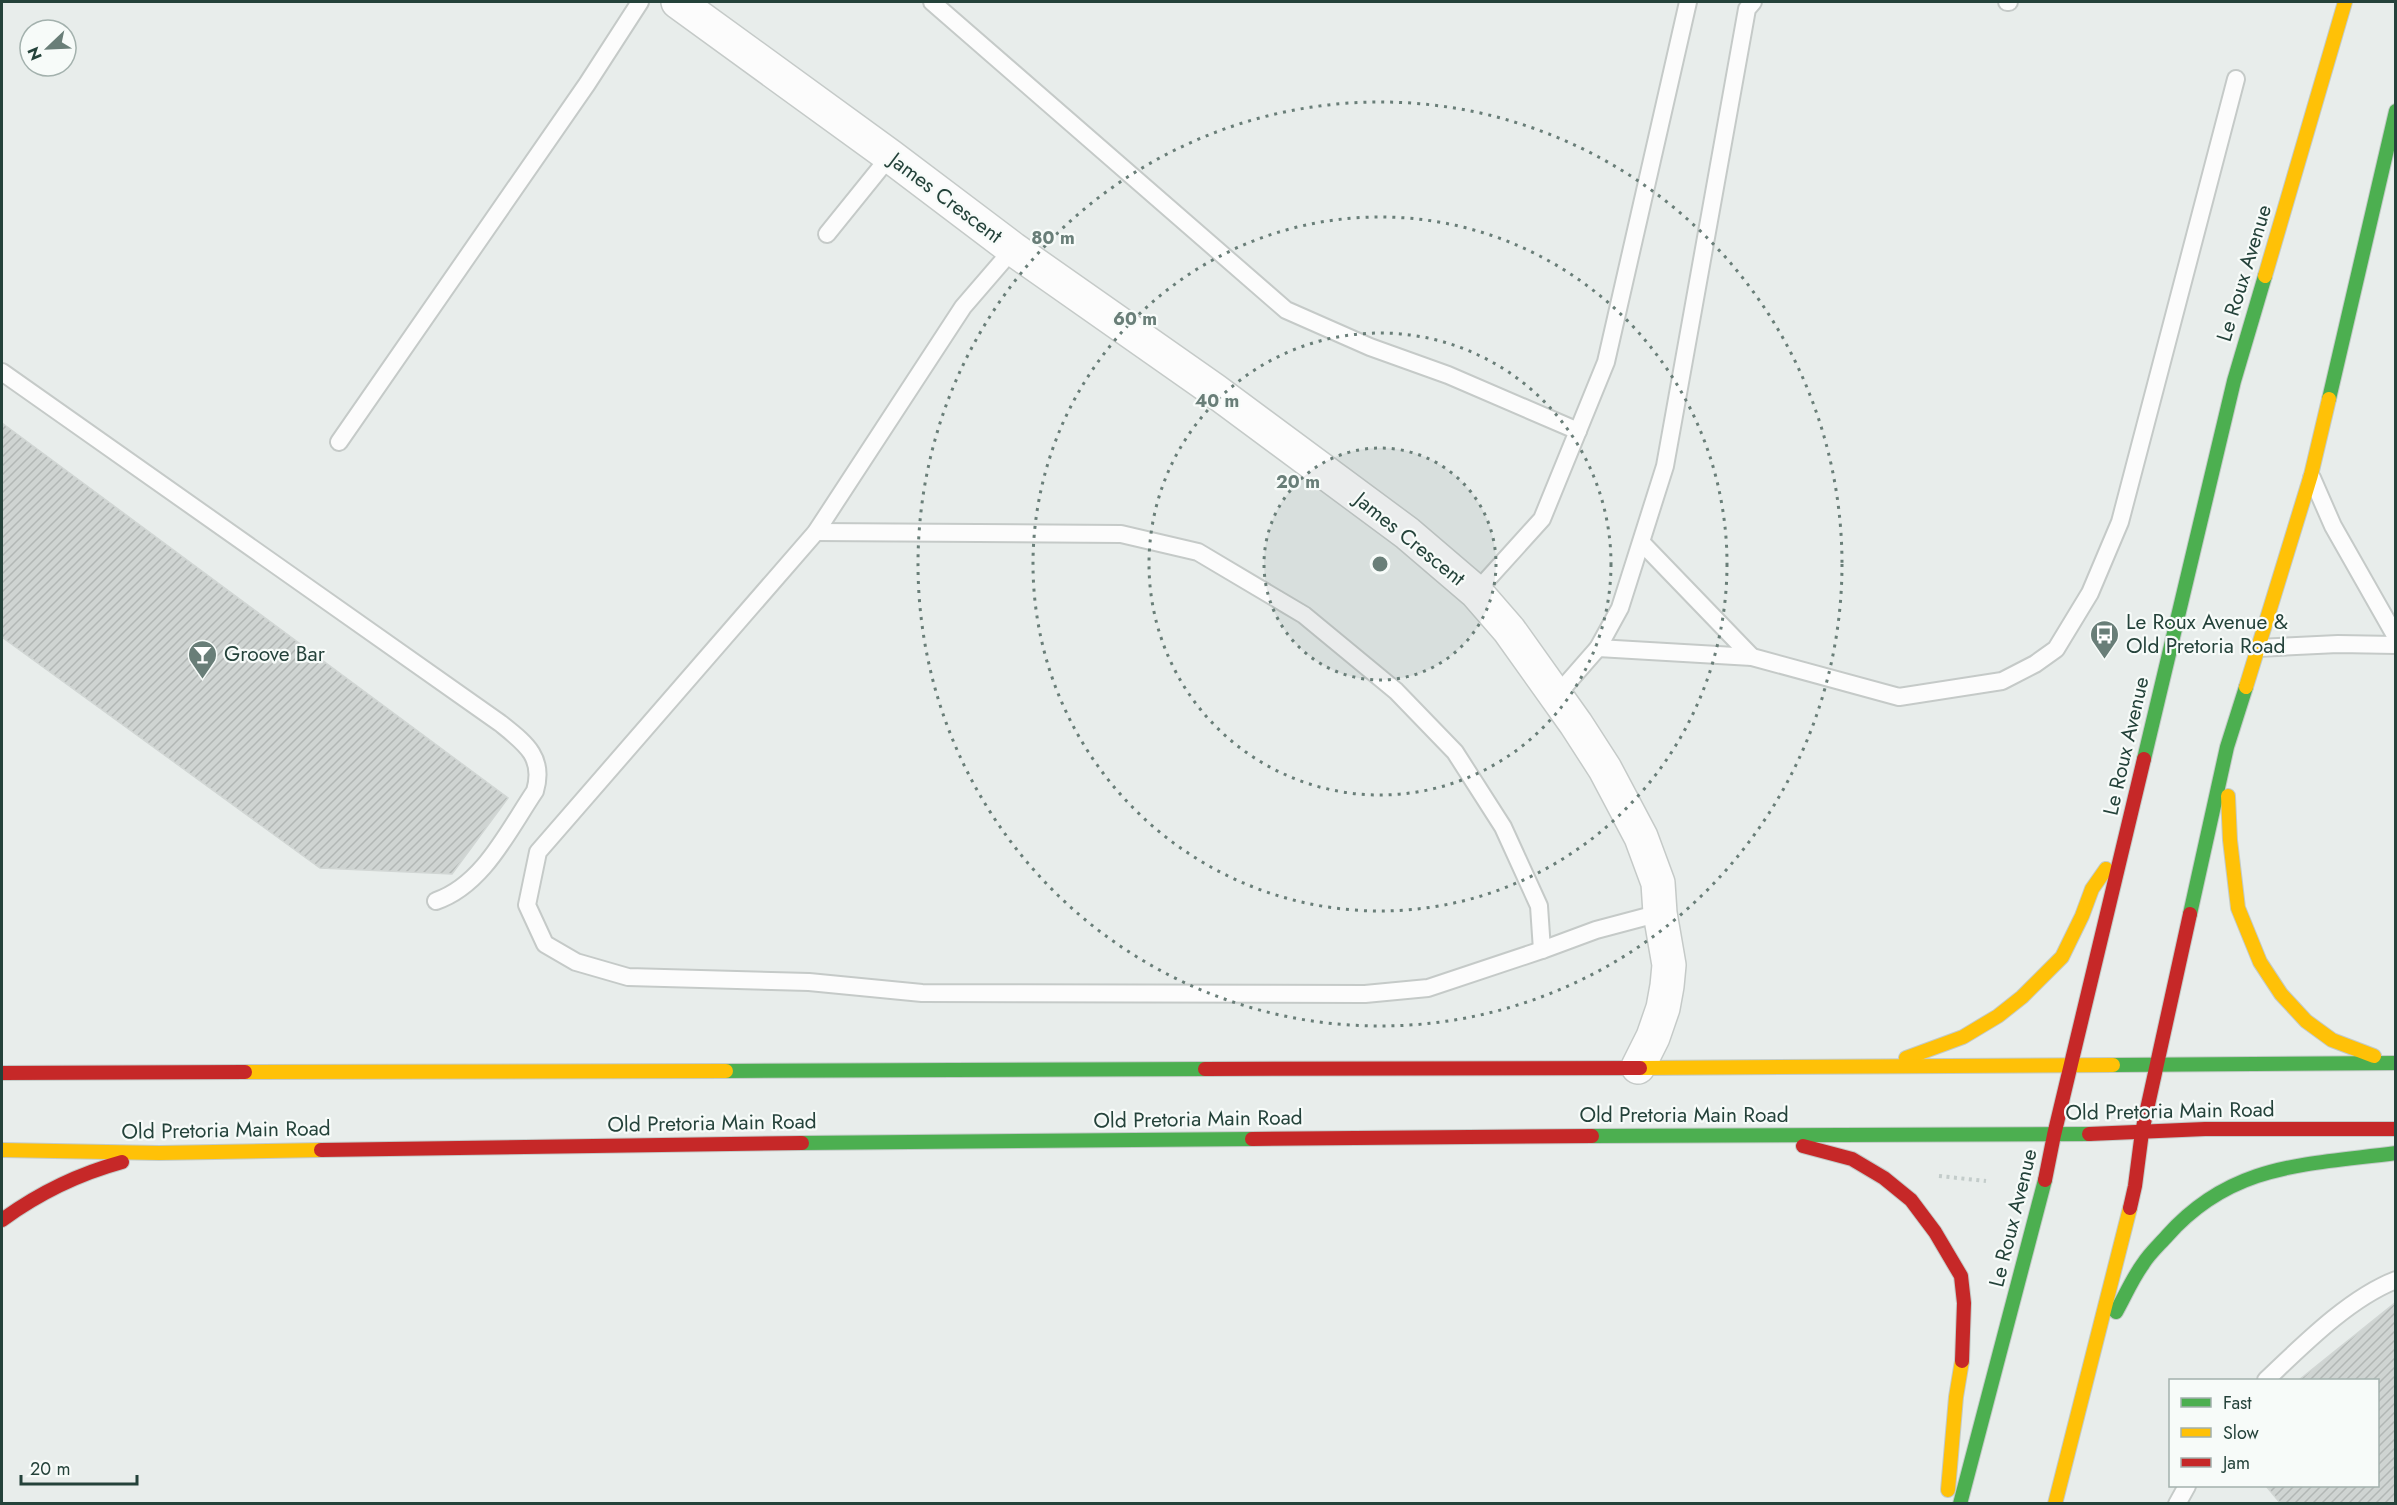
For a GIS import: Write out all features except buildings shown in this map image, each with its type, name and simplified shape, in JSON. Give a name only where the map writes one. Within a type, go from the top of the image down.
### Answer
[{"type":"main road","name":"Le Roux Avenue","points":[[1960,1503],[2044,1186],[2054,1135],[2234,381],[2345,2]]},
{"type":"main road","points":[[2055,1503],[2135,1186],[2142,1132],[2156,1064],[2227,747],[2311,475],[2396,111]]},
{"type":"main road","points":[[2227,747],[2229,838],[2232,863],[2238,909],[2252,948],[2285,998],[2320,1033],[2337,1042],[2394,1063]]},
{"type":"main road","points":[[1794,1067],[1901,1060],[1963,1037],[1998,1016],[2022,997],[2062,957],[2092,889],[2125,840]]},
{"type":"main road","points":[[2,1073],[2394,1063]]},
{"type":"main road","name":"Old Pretoria Main Road","points":[[2,1150],[159,1153],[692,1144],[1755,1135],[2054,1135],[2205,1129],[2396,1130]]},
{"type":"main road","points":[[1755,1135],[1852,1159],[1884,1178],[1911,1200],[1922,1214],[1961,1276],[1964,1303],[1963,1358],[1956,1397],[1947,1503]]},
{"type":"main road","points":[[2,1220],[22,1204],[65,1180],[103,1167],[159,1153]]},
{"type":"main road","points":[[2084,1385],[2123,1296],[2143,1263],[2184,1218],[2206,1200],[2242,1180],[2280,1168],[2396,1154]]},
{"type":"street","name":"James Crescent","points":[[678,2],[890,156],[1012,249],[1232,404],[1407,533],[1476,592],[1509,630],[1605,770],[1641,837],[1658,883],[1660,912],[1669,965],[1667,987],[1663,1008],[1653,1037],[1638,1067]]},
{"type":"lane","points":[[339,442],[587,84],[640,2]]},
{"type":"lane","points":[[932,2],[1286,310],[1370,347],[1448,375],[1578,431]]},
{"type":"lane","points":[[1476,592],[1542,519],[1606,362],[1688,2]]},
{"type":"lane","points":[[1556,696],[1598,648],[1620,608],[1665,466],[1747,9],[1753,2]]},
{"type":"lane","points":[[1598,648],[1752,657],[1899,697],[2002,681],[2036,664],[2056,649],[2090,593],[2120,522],[2236,80]]},
{"type":"lane","points":[[827,234],[890,156]]},
{"type":"lane","points":[[1012,249],[963,308],[816,532],[538,852],[527,905],[545,944],[576,962],[628,977],[809,982],[922,993],[1365,994],[1428,988],[1596,930],[1660,912]]},
{"type":"lane","points":[[2,372],[500,723],[522,741],[536,759],[539,777],[535,791],[483,867],[453,895],[436,901]]},
{"type":"lane","points":[[2311,475],[2333,526],[2396,637]]},
{"type":"lane","points":[[816,532],[1121,534],[1198,552],[1304,615],[1396,691],[1455,752],[1503,827],[1539,906],[1542,950]]},
{"type":"lane","points":[[1642,543],[1752,657]]},
{"type":"lane","points":[[2258,648],[2338,644],[2396,645]]},
{"type":"lane","points":[[2267,1379],[2314,1333],[2380,1286],[2396,1280]]},
{"type":"lane","points":[[2176,1503],[2186,1487]]},
{"type":"traffic: fast","points":[[2329,399],[2396,111]]},
{"type":"traffic: fast","points":[[2144,759],[2234,381],[2265,276]]},
{"type":"traffic: fast","points":[[2190,914],[2227,747],[2246,687]]},
{"type":"traffic: fast","points":[[2113,1065],[2396,1063]]},
{"type":"traffic: fast","points":[[726,1071],[1205,1069]]},
{"type":"traffic: fast","points":[[1592,1136],[2089,1134]]},
{"type":"traffic: fast","points":[[802,1143],[1252,1139]]},
{"type":"traffic: fast","points":[[2116,1312],[2145,1260],[2192,1212],[2217,1194],[2244,1181],[2301,1165],[2396,1153]]},
{"type":"traffic: fast","points":[[1960,1504],[2045,1180]]},
{"type":"traffic: slow","points":[[2265,276],[2345,2]]},
{"type":"traffic: slow","points":[[2246,687],[2311,475],[2329,399]]},
{"type":"traffic: slow","points":[[2228,796],[2230,840],[2238,908],[2260,962],[2281,994],[2306,1021],[2332,1040],[2374,1056]]},
{"type":"traffic: slow","points":[[1906,1058],[1963,1037],[1998,1016],[2022,997],[2062,957],[2092,889],[2106,869]]},
{"type":"traffic: slow","points":[[1640,1068],[2113,1065]]},
{"type":"traffic: slow","points":[[245,1072],[726,1071]]},
{"type":"traffic: slow","points":[[2,1150],[159,1153],[321,1150]]},
{"type":"traffic: slow","points":[[2055,1504],[2130,1208]]},
{"type":"traffic: slow","points":[[1948,1490],[1956,1397],[1962,1361]]},
{"type":"traffic: jam","points":[[2045,1180],[2144,759]]},
{"type":"traffic: jam","points":[[2130,1208],[2142,1132],[2190,914]]},
{"type":"traffic: jam","points":[[1205,1069],[1640,1068]]},
{"type":"traffic: jam","points":[[2,1073],[245,1072]]},
{"type":"traffic: jam","points":[[2089,1134],[2205,1129],[2396,1129]]},
{"type":"traffic: jam","points":[[1252,1139],[1592,1136]]},
{"type":"traffic: jam","points":[[321,1150],[802,1143]]},
{"type":"traffic: jam","points":[[1803,1146],[1852,1159],[1884,1178],[1911,1200],[1935,1232],[1961,1276],[1964,1303],[1962,1361]]},
{"type":"traffic: jam","points":[[2,1220],[59,1185],[122,1162]]},
{"type":"place","name":"Le Roux Avenue & Old Pretoria Road","points":[[2105,660]]},
{"type":"place","name":"Groove Bar","points":[[203,680]]}]
